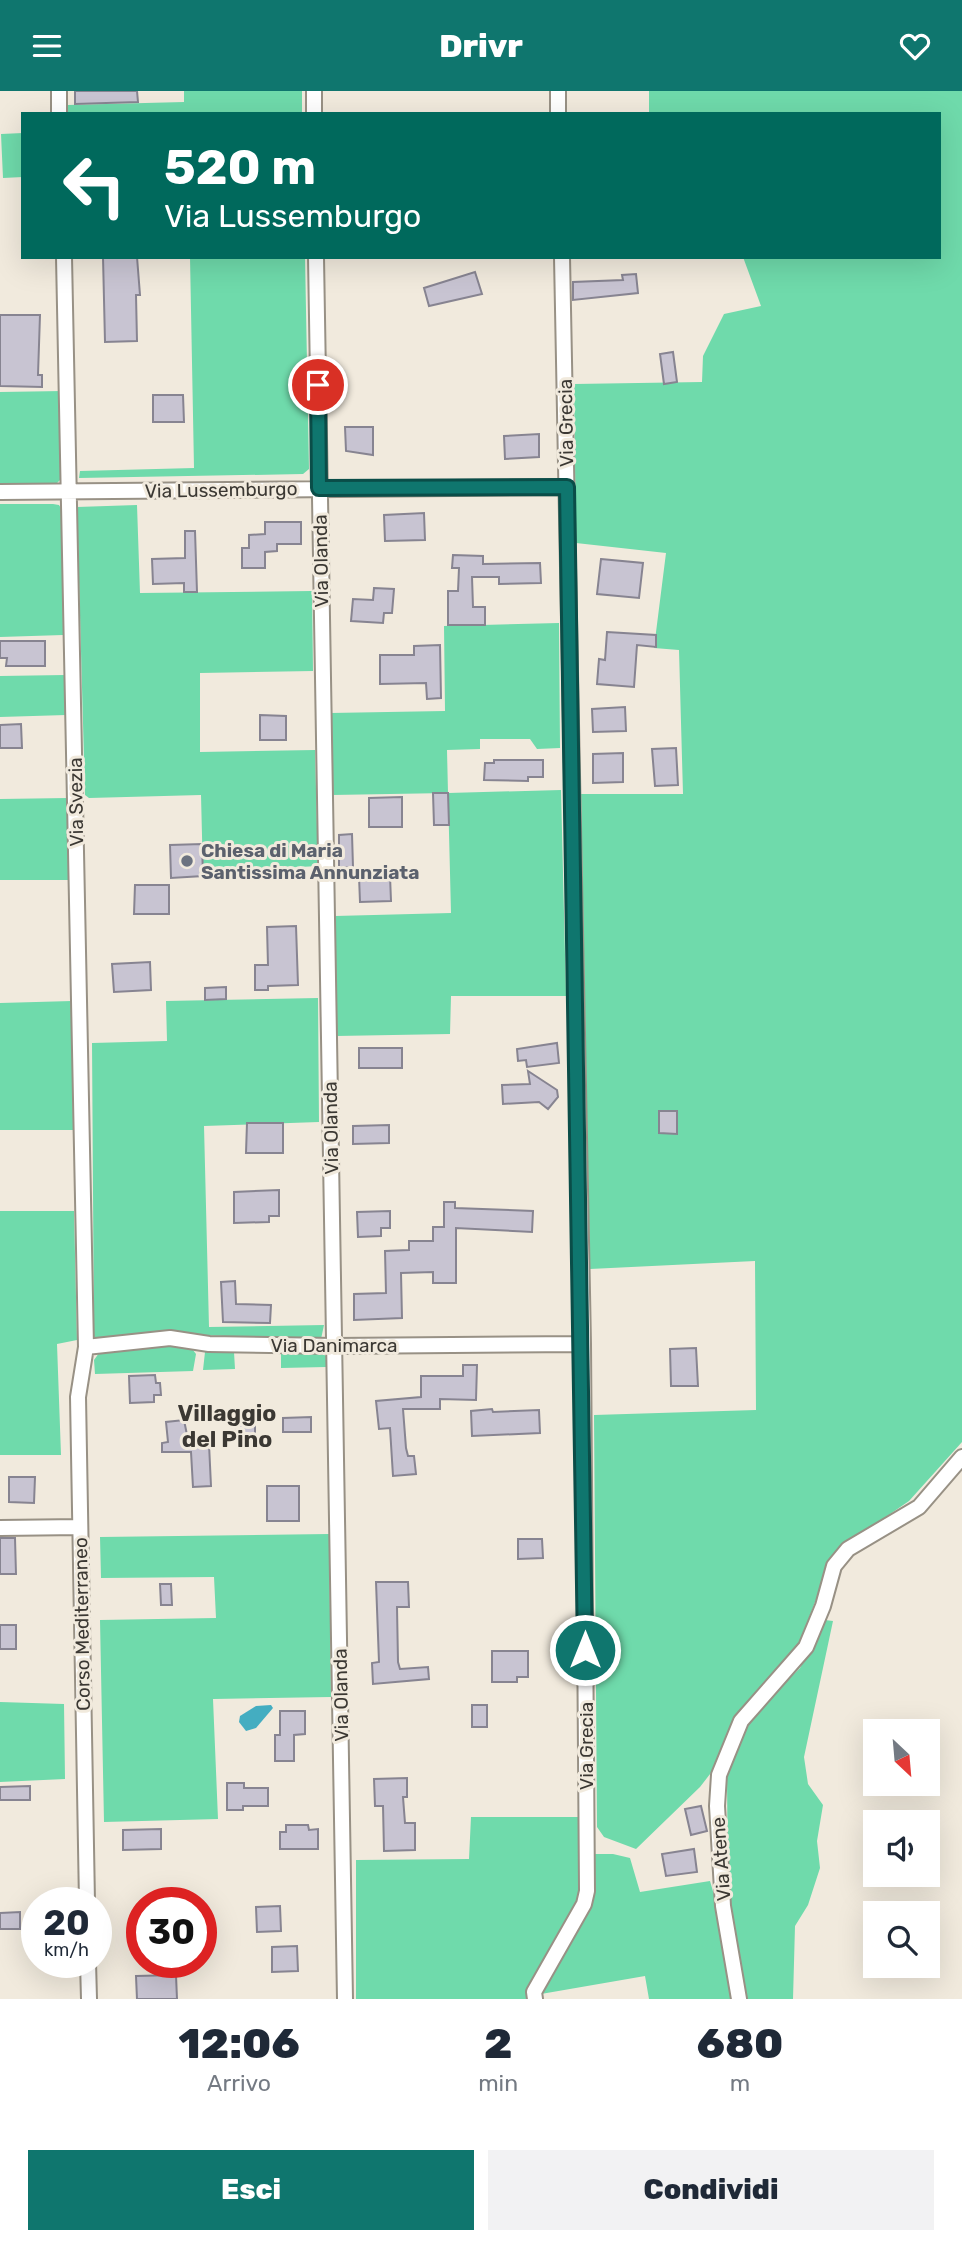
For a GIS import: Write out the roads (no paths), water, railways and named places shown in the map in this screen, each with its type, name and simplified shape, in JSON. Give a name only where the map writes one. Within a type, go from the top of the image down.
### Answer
[{"type":"street","points":[[59,91],[59,112]]},
{"type":"street","points":[[314,91],[314,112]]},
{"type":"street","points":[[558,91],[558,112]]},
{"type":"street","name":"Via Svezia","points":[[64,259],[71,492],[86,1347]]},
{"type":"street","name":"Via Olanda","points":[[316,259],[345,1999]]},
{"type":"street","name":"Via Grecia","points":[[535,1996],[584,1904],[587,1892],[583,1343],[562,259]]},
{"type":"street","name":"Via Lussemburgo","points":[[0,492],[567,487]]},
{"type":"street","name":"Via Danimarca","points":[[86,1347],[170,1338],[209,1345],[583,1343]]},
{"type":"street","name":"Corso Mediterraneo","points":[[86,1347],[78,1397],[87,1887]]},
{"type":"street","name":"Via Atene","points":[[739,1999],[723,1906],[717,1806],[719,1775],[741,1721],[806,1647],[823,1606],[834,1566],[848,1549],[919,1507],[962,1457]]},
{"type":"street","points":[[0,1528],[80,1527]]},
{"type":"street","points":[[88,1978],[89,1999]]},
{"type":"water","points":[[271,1705],[273,1708],[256,1728],[246,1731],[239,1722],[240,1716],[256,1706]]},
{"type":"place","name":"Chiesa di Maria Santissima Annunziata","points":[[187,861]]},
{"type":"district","name":"Villaggio del Pino","points":[[227,1426]]}]
